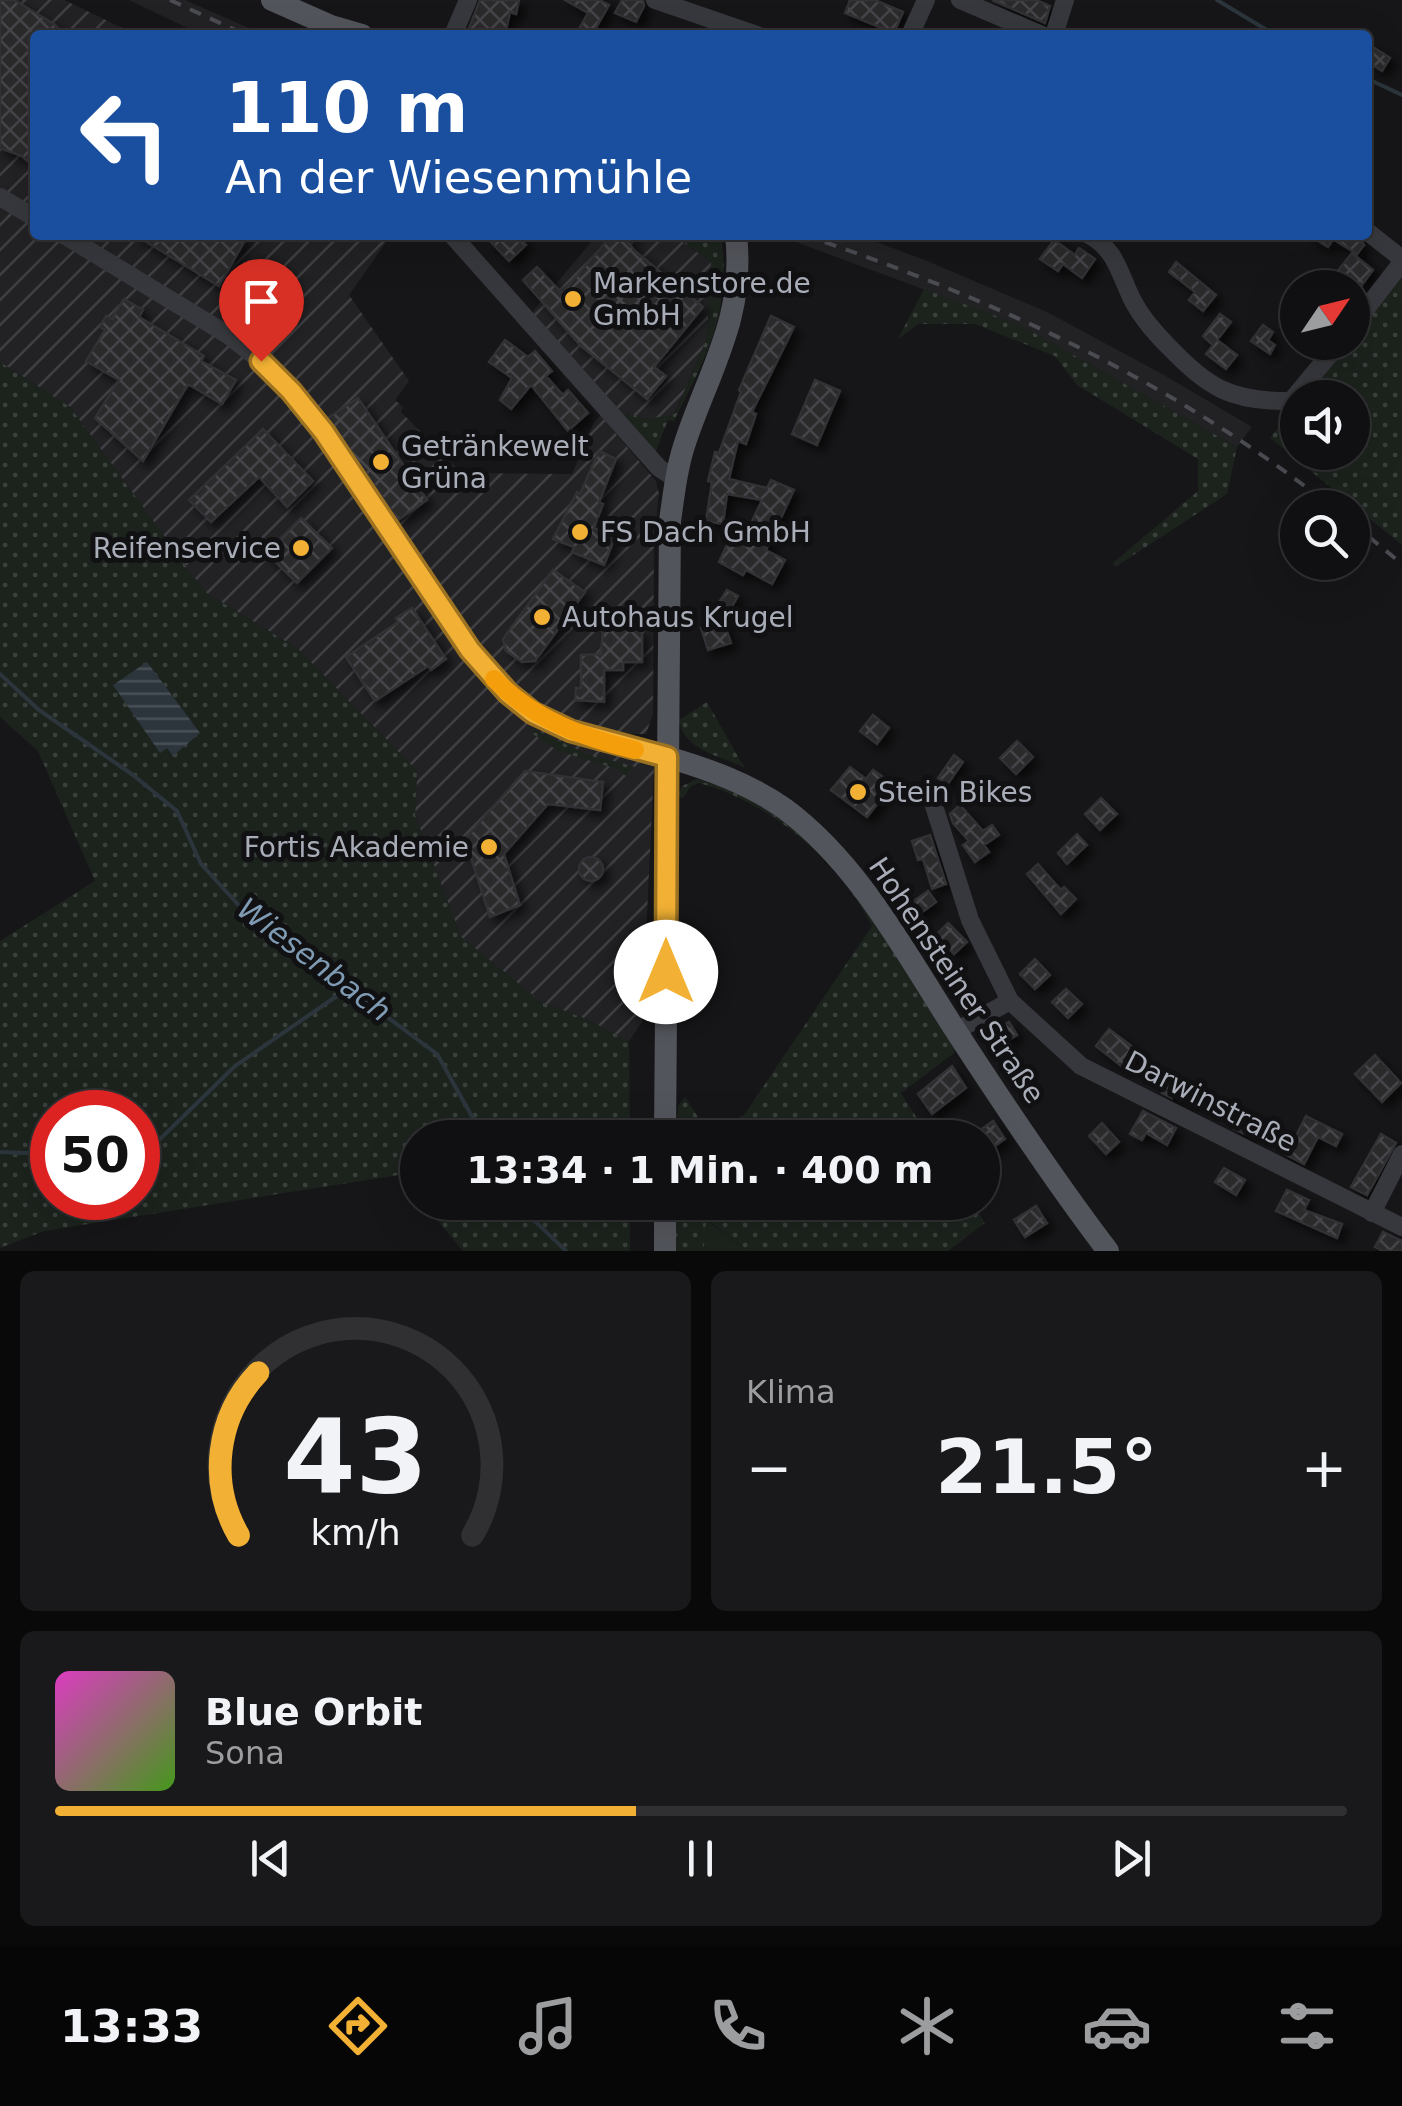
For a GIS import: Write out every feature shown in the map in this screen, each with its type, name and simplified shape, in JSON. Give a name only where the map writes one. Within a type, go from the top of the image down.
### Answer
[{"type":"main road","points":[[272,0],[345,30]]},
{"type":"main road","points":[[666,1120],[668,557],[676,479],[686,438],[731,324],[738,285],[736,240]]},
{"type":"main road","name":"Hohensteiner Straße","points":[[667,757],[763,794],[837,859],[886,922],[1108,1251]]},
{"type":"main road","points":[[666,1220],[666,1251]]},
{"type":"street","points":[[455,30],[468,0]]},
{"type":"street","points":[[656,0],[743,30]]},
{"type":"street","points":[[912,30],[926,0]]},
{"type":"street","points":[[960,0],[1030,30]]},
{"type":"street","points":[[1056,30],[1065,0]]},
{"type":"street","points":[[0,197],[30,215]]},
{"type":"street","points":[[1370,303],[1402,260],[1372,235]]},
{"type":"street","points":[[72,240],[228,335],[270,368],[324,432],[470,650],[508,693],[533,713],[571,731],[667,757]]},
{"type":"street","points":[[456,240],[660,468],[676,479]]},
{"type":"street","points":[[1096,240],[1111,251],[1134,302],[1154,332],[1200,380],[1229,394],[1262,402],[1291,401],[1325,360]]},
{"type":"street","name":"Darwinstraße","points":[[928,790],[970,920],[1010,1001],[1081,1066],[1402,1227]]},
{"type":"street","points":[[956,1031],[1010,1001]]},
{"type":"street","points":[[1372,1213],[1402,1154]]},
{"type":"shaded area","points":[[0,0],[64,0],[127,30],[30,30],[30,240],[388,240],[349,295],[409,381],[395,400],[403,407],[401,412],[462,473],[572,474],[594,422],[601,415],[521,326],[593,240],[680,240],[711,262],[707,338],[674,415],[649,419],[627,414],[611,428],[656,481],[659,494],[654,538],[653,714],[646,734],[625,734],[654,766],[642,1022],[629,1041],[541,1002],[461,937],[415,815],[417,771],[298,649],[205,592],[70,407],[0,362]]},
{"type":"shaded area","points":[[129,0],[185,0],[254,30],[192,30]]},
{"type":"shaded area","points":[[680,240],[721,240],[723,287],[706,353],[674,421],[668,420],[655,453],[624,417],[627,414],[649,419],[675,414],[707,338],[711,262]]},
{"type":"shaded area","points":[[790,240],[871,240],[925,260],[1047,312],[1252,427],[1237,447],[1020,325]]},
{"type":"shaded area","points":[[1402,272],[1402,545],[1370,519],[1370,490],[1334,490],[1309,470],[1370,470],[1370,380],[1316,380],[1332,360],[1370,360],[1370,312]]},
{"type":"shaded area","points":[[924,289],[1020,325],[1237,447],[1227,494],[1115,567],[1113,563],[1198,491],[1198,459],[1077,385],[1055,356],[975,324],[918,324],[898,339]]},
{"type":"shaded area","points":[[0,362],[70,407],[205,592],[298,649],[417,771],[415,815],[461,937],[541,1002],[629,1041],[630,1120],[400,1120],[400,1176],[160,1213],[160,1090],[30,1090],[30,1220],[114,1220],[44,1231],[0,1248],[0,941],[95,881],[38,751],[0,717]]},
{"type":"shaded area","points":[[1280,425],[1280,446],[1270,438]]},
{"type":"shaded area","points":[[147,662],[200,733],[173,756],[167,748],[160,753],[113,685]]},
{"type":"shaded area","points":[[707,702],[744,767],[704,751],[682,730],[679,720]]},
{"type":"shaded area","points":[[533,729],[585,753],[635,767],[626,776],[617,769],[558,751],[533,734]]},
{"type":"shaded area","points":[[697,779],[742,797],[782,821],[818,852],[849,887],[878,925],[956,1046],[954,1053],[901,1093],[918,1120],[734,1120],[744,1115],[872,926],[841,878],[776,819],[699,783],[691,786],[682,799],[678,794],[682,786]]},
{"type":"shaded area","points":[[685,1097],[700,1120],[678,1120],[678,1106]]},
{"type":"shaded area","points":[[437,1220],[630,1220],[630,1251],[463,1251]]},
{"type":"shaded area","points":[[676,1220],[707,1220],[704,1251],[675,1251]]},
{"type":"shaded area","points":[[706,1220],[748,1251],[704,1251]]},
{"type":"shaded area","points":[[707,1220],[985,1223],[948,1251],[748,1251]]},
{"type":"building","points":[[0,0],[14,0],[60,30],[30,30],[30,163],[0,148]]},
{"type":"building","points":[[480,0],[519,0],[516,14],[510,12],[506,30],[468,30]]},
{"type":"building","points":[[565,0],[599,0],[609,5],[595,30],[579,29],[588,13]]},
{"type":"building","points":[[622,0],[643,0],[636,22],[615,13]]},
{"type":"building","points":[[850,0],[875,0],[903,12],[895,30],[845,13]]},
{"type":"building","points":[[992,0],[1036,0],[1050,6],[1045,23]]},
{"type":"building","points":[[1372,47],[1390,58],[1382,71],[1372,65]]},
{"type":"building","points":[[143,240],[245,240],[219,286]]},
{"type":"building","points":[[522,240],[526,245],[509,261],[490,241]]},
{"type":"building","points":[[608,240],[630,240],[635,251],[703,307],[654,367],[666,376],[647,399],[580,345],[523,280],[537,267],[562,293]]},
{"type":"building","points":[[1054,240],[1075,255],[1079,248],[1095,259],[1082,278],[1063,264],[1058,271],[1040,259]]},
{"type":"building","points":[[1335,240],[1360,240],[1364,245],[1357,254]]},
{"type":"building","points":[[1352,253],[1373,270],[1370,274],[1370,270],[1339,270]]},
{"type":"building","points":[[1176,262],[1216,295],[1203,311],[1189,300],[1195,292],[1169,272]]},
{"type":"building","points":[[124,299],[143,310],[139,317],[204,356],[201,361],[236,380],[222,404],[188,384],[143,461],[95,418],[119,380],[86,361],[105,330],[100,327],[106,316],[112,319]]},
{"type":"building","points":[[1220,314],[1231,322],[1217,340],[1237,355],[1226,369],[1206,354],[1213,345],[1203,336]]},
{"type":"building","points":[[771,316],[794,327],[752,412],[756,414],[746,444],[738,441],[729,479],[767,488],[771,480],[794,490],[766,550],[785,560],[772,584],[719,562],[733,532],[744,538],[762,500],[727,494],[723,524],[706,521],[712,482],[708,481],[715,452],[719,453],[739,390]]},
{"type":"building","points":[[1263,325],[1273,332],[1268,340],[1275,345],[1270,354],[1251,341]]},
{"type":"building","points":[[505,340],[528,357],[535,351],[552,371],[546,376],[563,395],[568,390],[588,413],[568,431],[531,385],[511,409],[500,400],[512,378],[489,362]]},
{"type":"building","points":[[815,380],[840,391],[817,445],[792,434]]},
{"type":"building","points":[[358,398],[427,500],[398,520],[328,418]]},
{"type":"building","points":[[263,429],[313,481],[287,507],[259,477],[211,522],[189,500]]},
{"type":"building","name":"FS Dach GmbH","points":[[599,451],[616,459],[599,502],[603,504],[594,528],[615,537],[604,565],[553,539],[577,492],[580,494]]},
{"type":"building","points":[[301,518],[332,548],[297,583],[266,553]]},
{"type":"building","points":[[553,570],[585,592],[535,661],[522,662],[506,651],[503,639]]},
{"type":"building","points":[[727,590],[738,596],[724,620],[712,613]]},
{"type":"building","points":[[412,608],[446,659],[431,670],[428,666],[375,701],[346,657]]},
{"type":"building","points":[[723,620],[731,643],[708,650],[701,628]]},
{"type":"building","points":[[603,630],[642,630],[642,662],[623,662],[623,670],[604,670],[604,702],[575,700],[576,688],[581,688],[581,655],[601,654]]},
{"type":"building","points":[[873,715],[889,728],[877,744],[860,731]]},
{"type":"building","points":[[1017,741],[1033,757],[1016,774],[1000,758]]},
{"type":"building","points":[[954,755],[963,762],[947,785],[938,778]]},
{"type":"building","points":[[850,767],[866,779],[873,770],[893,784],[867,817],[831,790]]},
{"type":"building","name":"Fortis Akademie","points":[[525,771],[603,782],[600,810],[548,804],[504,854],[520,905],[490,917],[465,839]]},
{"type":"building","points":[[1101,798],[1117,814],[1100,830],[1085,814]]},
{"type":"building","points":[[960,805],[983,831],[992,825],[999,835],[984,845],[989,852],[975,862],[963,845],[969,841],[950,814]]},
{"type":"building","points":[[1077,834],[1087,845],[1067,864],[1058,853]]},
{"type":"building","points":[[930,835],[946,884],[932,889],[923,859],[918,860],[912,841]]},
{"type":"building","points":[[591,857],[603,869],[591,881],[579,869]]},
{"type":"building","points":[[1038,864],[1061,890],[1064,887],[1076,899],[1061,914],[1027,874]]},
{"type":"building","points":[[928,891],[936,902],[906,924],[898,912]]},
{"type":"building","points":[[948,923],[967,942],[954,954],[936,935]]},
{"type":"building","points":[[1035,959],[1050,975],[1035,989],[1020,974]]},
{"type":"building","points":[[1066,989],[1082,1004],[1068,1018],[1052,1002]]},
{"type":"building","points":[[1009,1022],[1017,1035],[998,1046],[990,1033]]},
{"type":"building","points":[[1109,1029],[1138,1051],[1125,1069],[1096,1046]]},
{"type":"building","points":[[1375,1055],[1401,1083],[1382,1102],[1355,1074]]},
{"type":"building","points":[[952,1066],[966,1088],[932,1114],[918,1094]]},
{"type":"building","points":[[1181,1081],[1200,1092],[1193,1105],[1174,1094],[1172,1098],[1162,1093],[1167,1084],[1176,1089]]},
{"type":"building","points":[[1143,1111],[1176,1128],[1167,1145],[1146,1133],[1142,1140],[1130,1134]]},
{"type":"building","points":[[1243,1111],[1258,1117],[1250,1136],[1234,1129]]},
{"type":"building","points":[[1306,1116],[1342,1134],[1336,1146],[1318,1137],[1304,1164],[1281,1152],[1289,1137],[1294,1140]]},
{"type":"building","points":[[1102,1123],[1119,1142],[1106,1154],[1089,1136]]},
{"type":"building","points":[[1381,1134],[1396,1143],[1367,1195],[1351,1187]]},
{"type":"building","points":[[1224,1168],[1245,1180],[1236,1195],[1215,1182]]},
{"type":"building","points":[[1287,1190],[1309,1200],[1304,1210],[1342,1224],[1337,1238],[1276,1211]]},
{"type":"building","points":[[1036,1206],[1047,1223],[1025,1237],[1014,1220]]},
{"type":"building","points":[[1383,1232],[1402,1241],[1402,1251],[1375,1247]]},
{"type":"waterway","points":[[1217,0],[1267,30]]},
{"type":"waterway","points":[[1372,81],[1402,95]]},
{"type":"waterway","name":"Wiesenbach","points":[[0,674],[39,710],[133,775],[177,811],[201,864],[244,911],[437,1054],[474,1120]]},
{"type":"waterway","points":[[160,1139],[235,1066],[350,987]]},
{"type":"waterway","points":[[0,1152],[30,1153]]},
{"type":"waterway","name":"Wiesenbach","points":[[534,1220],[566,1251]]},
{"type":"railway","points":[[170,0],[235,30]]},
{"type":"railway","points":[[818,240],[945,287],[1080,348],[1210,421],[1309,490]]},
{"type":"railway","points":[[1370,538],[1402,564]]},
{"type":"slow traffic","points":[[494,679],[547,720],[635,750]]},
{"type":"place","name":"Markenstore.de GmbH","points":[[573,299]]},
{"type":"place","name":"Getränkewelt Grüna","points":[[381,462]]},
{"type":"place","name":"FS Dach GmbH","points":[[580,532]]},
{"type":"place","name":"Reifenservice","points":[[301,548]]},
{"type":"place","name":"Autohaus Krugel","points":[[542,617]]},
{"type":"place","name":"Stein Bikes","points":[[858,792]]},
{"type":"place","name":"Fortis Akademie","points":[[489,847]]},
{"type":"route","points":[[261,361],[324,432],[470,650],[508,693],[533,713],[571,731],[667,757],[666,972]]}]
